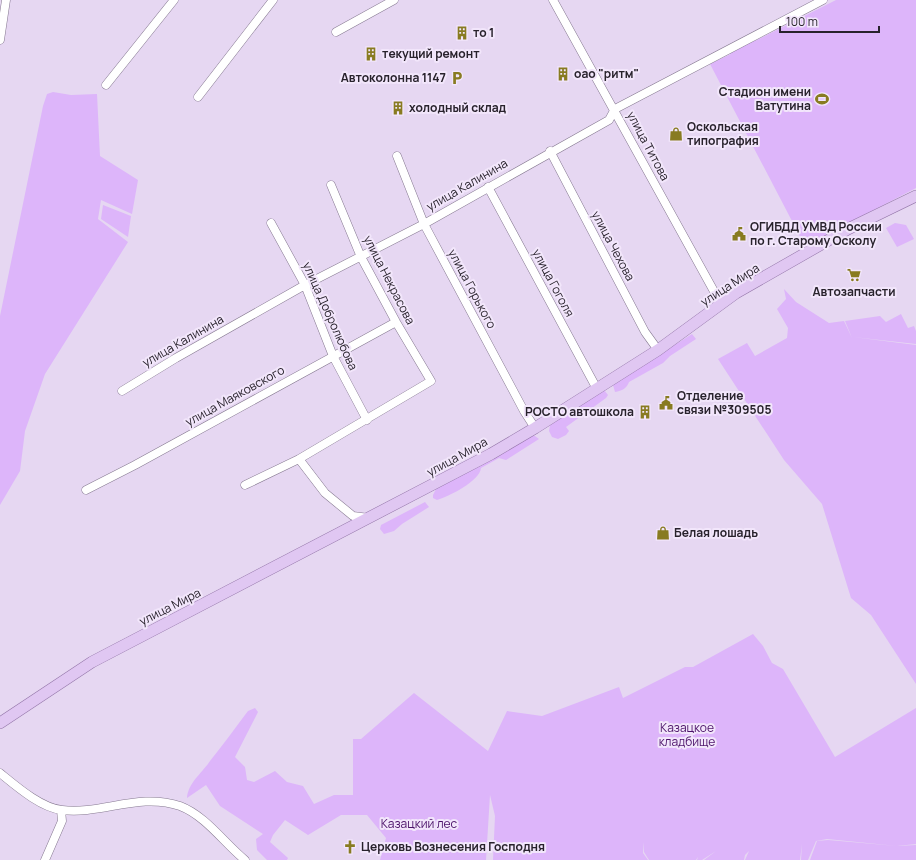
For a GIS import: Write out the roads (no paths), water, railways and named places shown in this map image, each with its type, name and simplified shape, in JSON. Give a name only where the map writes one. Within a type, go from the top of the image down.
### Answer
[{"type":"main road","name":"улица Мира","points":[[0,722],[92,662],[491,454],[658,350],[721,304],[848,229],[916,196]]},
{"type":"street","points":[[0,40],[6,0]]},
{"type":"street","points":[[106,85],[174,0]]},
{"type":"street","points":[[198,97],[273,0]]},
{"type":"street","points":[[336,32],[394,0]]},
{"type":"street","name":"улица Титова","points":[[553,0],[615,109],[721,304]]},
{"type":"street","name":"улица Калинина","points":[[122,391],[176,358],[305,285],[424,224],[550,151],[609,120],[615,109],[824,0]]},
{"type":"street","name":"улица Чехова","points":[[550,151],[645,332],[658,350]]},
{"type":"street","name":"улица Горького","points":[[397,156],[424,224],[524,411],[535,428]]},
{"type":"street","name":"улица Некрасова","points":[[332,185],[361,257],[396,322],[431,381],[367,420]]},
{"type":"street","name":"улица Гоголя","points":[[488,187],[597,389]]},
{"type":"street","name":"улица Добролюбова","points":[[271,223],[305,285],[333,356],[367,420]]},
{"type":"street","name":"улица Маяковского","points":[[86,490],[135,465],[396,322]]},
{"type":"street","points":[[245,486],[299,459],[367,420]]},
{"type":"street","points":[[299,459],[325,493],[353,516],[370,518]]},
{"type":"street","points":[[0,773],[38,801],[62,810],[86,810],[129,802],[161,802],[180,806],[199,816],[245,860]]},
{"type":"street","points":[[45,860],[62,821],[62,810]]},
{"type":"place","name":"то 1","points":[[462,33]]},
{"type":"place","name":"текущий ремонт","points":[[371,54]]},
{"type":"place","name":"оао \"ритм\"","points":[[563,74]]},
{"type":"place","name":"Автоколонна 1147","points":[[457,78]]},
{"type":"place","name":"Стадион имени Ватутина","points":[[822,99]]},
{"type":"place","name":"холодный склад","points":[[398,108]]},
{"type":"place","name":"Оскольская типография","points":[[676,134]]},
{"type":"place","name":"ОГИБДД УМВД России по г. Старому Осколу","points":[[739,234]]},
{"type":"place","name":"Автозапчасти","points":[[854,275]]},
{"type":"place","name":"Отделение связи №309505","points":[[666,403]]},
{"type":"place","name":"РОСТО автошкола","points":[[645,412]]},
{"type":"place","name":"Белая лошадь","points":[[663,533]]},
{"type":"place","name":"Церковь Вознесения Господня","points":[[350,847]]},
{"type":"park label","name":"Казацкое кладбище","points":[[687,735]]},
{"type":"park label","name":"Казацкий лес","points":[[419,824]]}]
